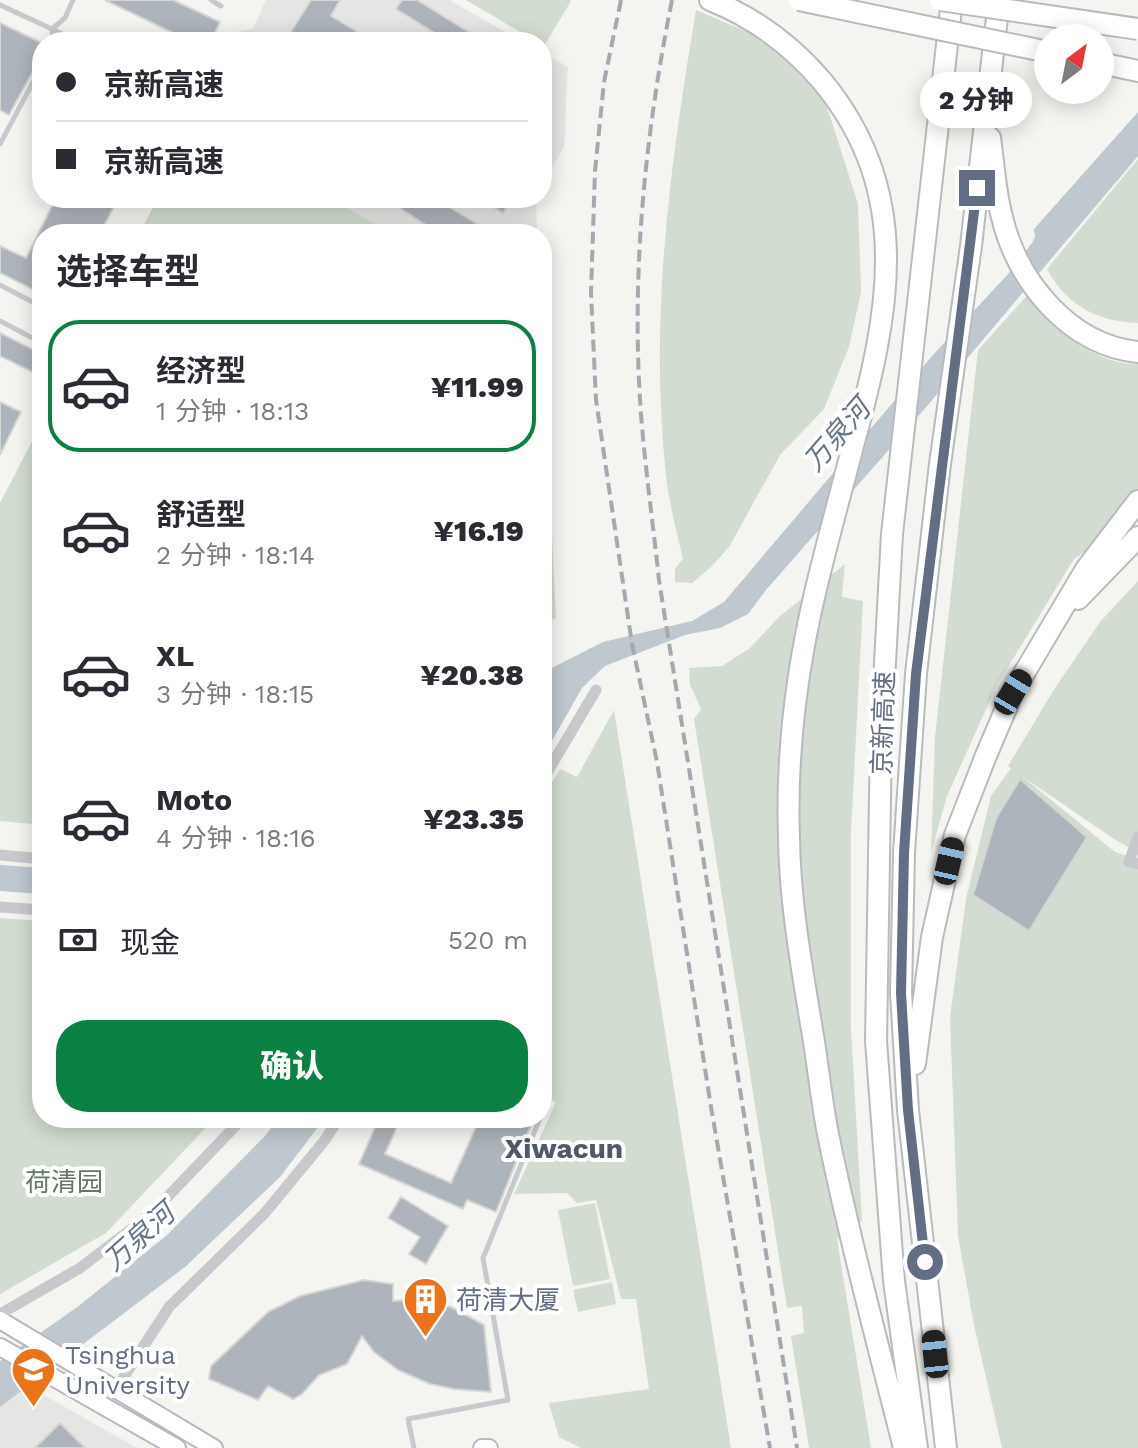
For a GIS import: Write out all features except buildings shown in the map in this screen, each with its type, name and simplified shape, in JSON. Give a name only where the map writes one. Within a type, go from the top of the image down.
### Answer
[{"type":"highway","points":[[710,0],[770,32],[831,92],[865,149],[880,195],[886,237],[887,286],[877,352],[816,591],[796,689],[789,774],[789,842],[800,966],[829,1136],[904,1448]]},
{"type":"highway","points":[[799,0],[1034,49]]},
{"type":"highway","points":[[940,0],[1138,29]]},
{"type":"highway","name":"京新高速","points":[[917,1448],[894,1281],[876,1041],[881,736],[892,534],[952,0]]},
{"type":"highway","name":"京新高速","points":[[946,1448],[908,1110],[901,993],[904,853],[916,674],[999,0]]},
{"type":"highway","points":[[1114,66],[1138,71]]},
{"type":"highway","points":[[986,110],[1002,217],[1013,251],[1030,281],[1064,320],[1100,343],[1138,352]]},
{"type":"highway","points":[[908,1110],[932,937],[955,835],[1013,692],[1086,569],[1138,501]]},
{"type":"highway","points":[[1051,628],[1138,537]]},
{"type":"main road","points":[[3,1319],[214,1448]]},
{"type":"main road","points":[[0,1347],[177,1448]]},
{"type":"main road","points":[[482,1448],[489,1448]]},
{"type":"street","points":[[552,764],[596,690]]},
{"type":"street","points":[[1134,863],[1138,837]]},
{"type":"street","points":[[0,855],[32,858]]},
{"type":"street","points":[[0,907],[32,909]]},
{"type":"street","points":[[3,1319],[80,1268],[152,1213],[233,1128]]},
{"type":"street","points":[[116,1389],[169,1307],[264,1214],[333,1128]]},
{"type":"lane","points":[[52,29],[65,18],[73,0]]},
{"type":"lane","points":[[211,0],[221,6]]},
{"type":"lane","points":[[0,5],[58,32]]},
{"type":"lane","points":[[0,144],[32,84]]},
{"type":"lane","points":[[0,285],[32,302]]},
{"type":"lane","points":[[0,321],[32,338]]},
{"type":"lane","points":[[414,1448],[408,1419],[508,1400],[483,1258],[536,1128]]},
{"type":"shaded area","points":[[266,0],[449,0],[505,32],[236,32],[253,29]]},
{"type":"shaded area","points":[[552,58],[568,67],[564,147],[552,168]]},
{"type":"shaded area","points":[[1138,112],[1138,156],[748,614],[720,628],[685,635],[605,666],[582,688],[552,741],[552,668],[603,642],[692,621],[724,602],[933,355],[1008,274],[1032,243],[1034,229]]},
{"type":"shaded area","points":[[348,208],[536,208],[537,224],[375,224]]},
{"type":"shaded area","points":[[271,1128],[317,1128],[280,1177],[185,1267],[0,1407],[0,1361],[76,1308],[166,1236]]},
{"type":"shaded area","name":"Tsinghua University","points":[[0,1370],[137,1448],[0,1448]]},
{"type":"green space","points":[[466,0],[571,1],[552,33],[520,32]]},
{"type":"green space","points":[[696,10],[764,39],[823,94],[858,204],[861,292],[849,347],[824,409],[780,455],[729,547],[692,583],[675,582],[675,569],[683,559],[666,476],[660,358],[661,300],[671,184]]},
{"type":"green space","points":[[1138,159],[1138,323],[1110,319],[1085,309],[1064,292],[1047,269]]},
{"type":"green space","points":[[153,208],[348,208],[375,224],[144,224]]},
{"type":"green space","points":[[1030,292],[1053,324],[1074,342],[1106,358],[1138,364],[1138,515],[1074,559],[997,685],[947,796],[931,853],[935,737],[978,350]]},
{"type":"green space","points":[[32,441],[32,824],[0,821],[0,503]]},
{"type":"green space","points":[[552,536],[556,618],[552,620]]},
{"type":"green space","points":[[845,564],[842,597],[863,601],[851,832],[851,1029],[862,1221],[837,1239],[871,1448],[809,1448],[791,1336],[804,1333],[802,1306],[787,1308],[694,719],[701,709],[690,685],[689,668],[722,666],[750,648],[780,616]]},
{"type":"green space","points":[[1138,581],[1138,852],[1023,777],[1115,852],[1138,860],[1138,1448],[1002,1448],[974,1325],[958,1236],[950,1017],[966,899],[991,796],[1011,768],[1008,766],[1053,691],[1100,622]]},
{"type":"green space","points":[[614,710],[731,1448],[581,1448],[559,1437],[549,1403],[649,1389],[636,1299],[621,1299],[596,1200],[577,1203],[567,1193],[514,1194],[544,1128],[552,1128],[552,1111],[556,1102],[552,1100],[552,782],[560,769],[577,777]]},
{"type":"green space","name":"荷清园","points":[[0,918],[32,920],[32,1128],[206,1128],[106,1233],[0,1294]]},
{"type":"green space","points":[[595,1203],[610,1279],[573,1286],[558,1210]]},
{"type":"green space","points":[[612,1282],[616,1304],[578,1312],[573,1290]]},
{"type":"waterway","points":[[0,878],[32,880]]},
{"type":"railway","points":[[621,0],[604,82],[595,171],[591,293],[596,400],[632,644],[657,762],[711,1107],[770,1448]]},
{"type":"railway","points":[[672,0],[655,94],[640,237],[638,333],[642,431],[659,580],[797,1448]]},
{"type":"place","name":"荷清大厦","points":[[425,1339]]},
{"type":"place","name":"Tsinghua University","points":[[34,1409]]},
{"type":"district","name":"Xiwacun","points":[[564,1148]]},
{"type":"route","points":[[925,1262],[908,1110],[901,993],[904,853],[916,674],[977,188]]},
{"type":"water label","name":"万泉河","points":[[837,435]]},
{"type":"water label","name":"万泉河","points":[[139,1237]]}]
